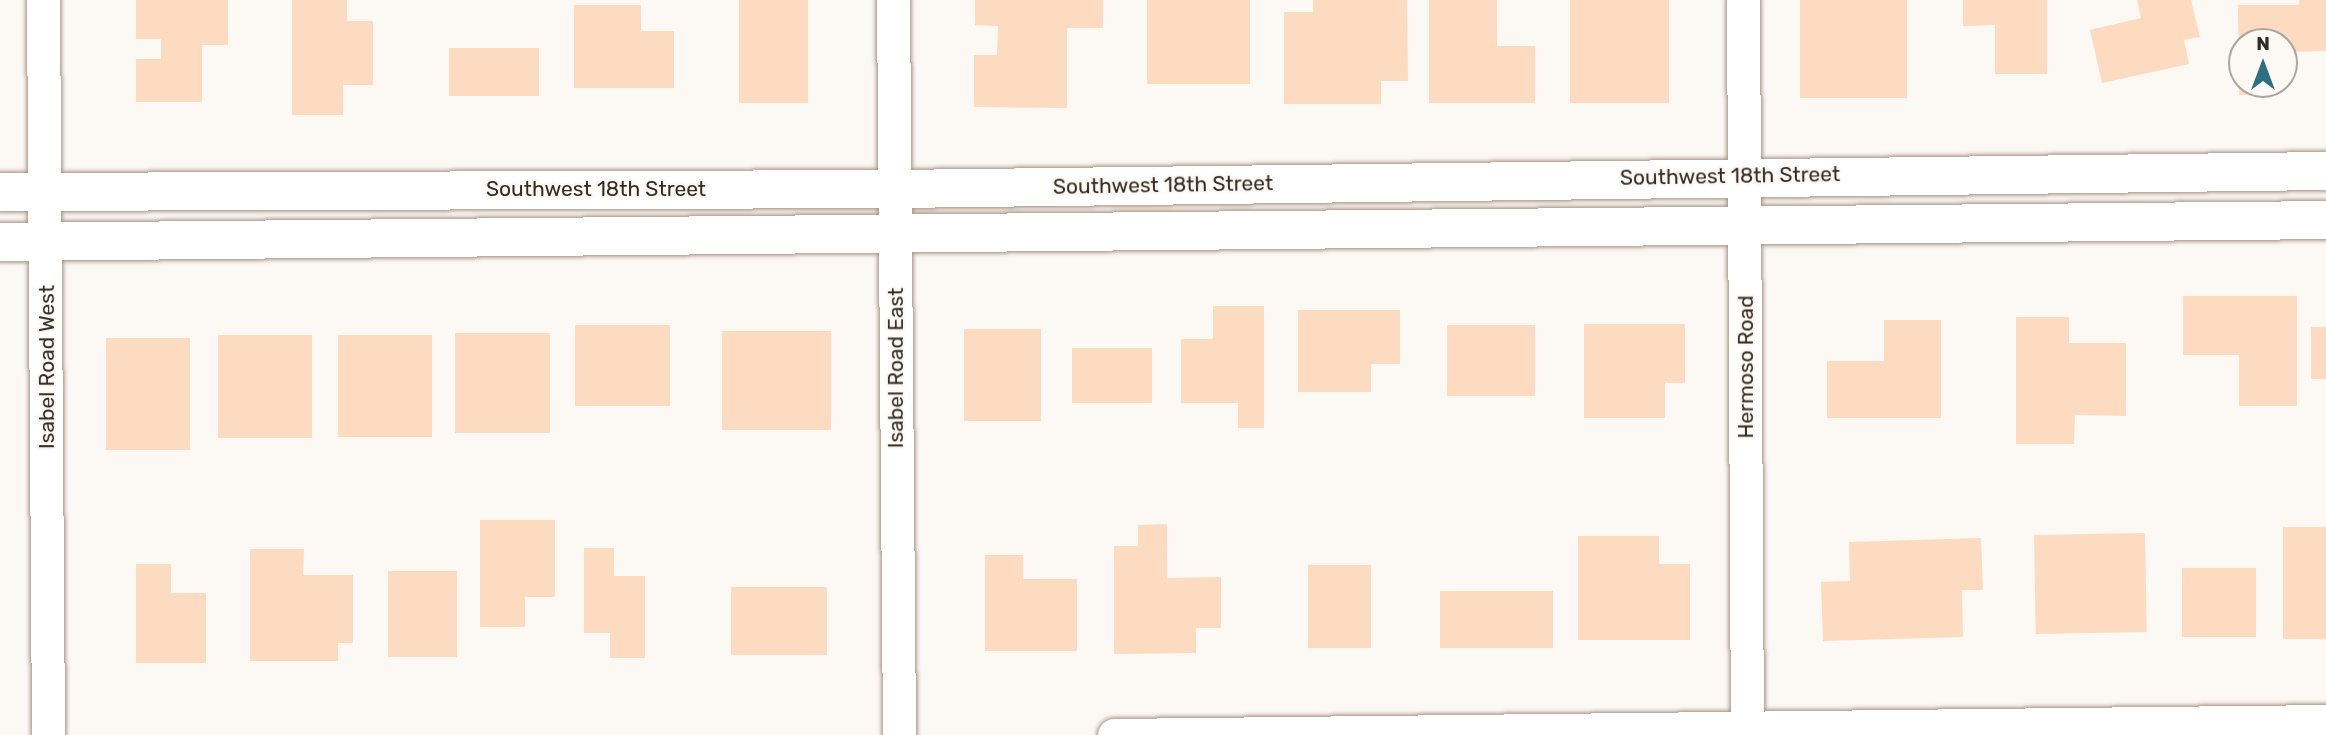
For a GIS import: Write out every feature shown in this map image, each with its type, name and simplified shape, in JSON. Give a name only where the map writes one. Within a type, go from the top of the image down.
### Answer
[{"type":"main road","name":"Southwest 18th Street","points":[[0,192],[895,189],[1745,176],[2326,171]]},
{"type":"main road","points":[[0,242],[2326,220]]},
{"type":"street","name":"Isabel Road West","points":[[43,0],[48,735]]},
{"type":"street","name":"Isabel Road East","points":[[893,0],[899,735]]},
{"type":"street","name":"Hermoso Road","points":[[1743,0],[1747,732]]},
{"type":"street","points":[[1115,735],[1747,732],[2326,721]]},
{"type":"building","points":[[136,0],[228,0],[228,45],[202,45],[202,102],[136,102],[136,59],[161,59],[161,39],[136,39]]},
{"type":"building","points":[[292,0],[347,0],[347,21],[373,21],[373,85],[343,85],[343,115],[292,115]]},
{"type":"building","points":[[739,0],[808,0],[808,103],[739,103]]},
{"type":"building","points":[[975,0],[1103,0],[1103,28],[1067,28],[1067,108],[974,107],[974,55],[997,55],[998,26],[975,25]]},
{"type":"building","points":[[1147,0],[1250,0],[1250,84],[1147,84]]},
{"type":"building","points":[[1313,0],[1407,0],[1408,81],[1381,81],[1381,104],[1284,104],[1284,12],[1313,12]]},
{"type":"building","points":[[1429,0],[1497,0],[1497,46],[1535,46],[1535,103],[1429,103]]},
{"type":"building","points":[[1570,0],[1669,0],[1669,103],[1570,103]]},
{"type":"building","points":[[1800,0],[1907,0],[1907,98],[1800,98]]},
{"type":"building","points":[[1963,0],[2047,0],[2047,74],[1995,74],[1995,25],[1963,26]]},
{"type":"building","points":[[2137,0],[2191,0],[2200,37],[2184,40],[2189,64],[2102,83],[2090,30],[2141,18]]},
{"type":"building","points":[[2299,0],[2326,0],[2326,51],[2298,52],[2298,28],[2238,28],[2238,5],[2299,5]]},
{"type":"building","points":[[574,5],[641,5],[641,31],[674,31],[674,88],[574,88]]},
{"type":"building","points":[[449,48],[539,48],[539,96],[449,96]]},
{"type":"building","points":[[2183,296],[2297,296],[2297,406],[2239,406],[2239,355],[2183,355]]},
{"type":"building","points":[[1213,306],[1264,306],[1264,428],[1238,428],[1238,403],[1181,403],[1181,339],[1213,339]]},
{"type":"building","points":[[1298,310],[1400,310],[1400,364],[1371,364],[1371,392],[1298,392]]},
{"type":"building","points":[[2016,317],[2069,317],[2069,343],[2126,343],[2126,416],[2075,415],[2074,444],[2016,444]]},
{"type":"building","points":[[1884,320],[1941,320],[1941,418],[1827,418],[1827,361],[1884,361]]},
{"type":"building","points":[[1584,324],[1685,324],[1685,383],[1665,383],[1665,418],[1584,418]]},
{"type":"building","points":[[575,325],[670,325],[670,406],[575,406]]},
{"type":"building","points":[[1447,325],[1535,325],[1535,396],[1447,396]]},
{"type":"building","points":[[2311,327],[2326,327],[2326,379],[2311,379]]},
{"type":"building","points":[[964,329],[1041,329],[1041,421],[964,421]]},
{"type":"building","points":[[722,331],[831,331],[831,430],[722,430]]},
{"type":"building","points":[[455,333],[550,333],[550,433],[455,433]]},
{"type":"building","points":[[218,335],[312,335],[312,438],[218,438]]},
{"type":"building","points":[[338,335],[432,335],[432,437],[338,437]]},
{"type":"building","points":[[106,338],[190,338],[190,450],[106,450]]},
{"type":"building","points":[[1072,348],[1152,348],[1152,403],[1072,403]]},
{"type":"building","points":[[480,520],[555,520],[555,597],[525,597],[525,627],[480,627]]},
{"type":"building","points":[[1167,524],[1167,578],[1221,577],[1221,628],[1196,628],[1196,653],[1114,654],[1114,546],[1138,546],[1138,525]]},
{"type":"building","points":[[2283,527],[2326,527],[2326,639],[2283,639]]},
{"type":"building","points":[[2145,533],[2147,632],[2036,634],[2034,535]]},
{"type":"building","points":[[1578,536],[1659,536],[1659,564],[1690,564],[1690,640],[1578,640]]},
{"type":"building","points":[[1981,538],[1983,590],[1962,590],[1963,637],[1823,641],[1821,582],[1850,581],[1849,542]]},
{"type":"building","points":[[584,548],[614,548],[614,576],[645,576],[645,658],[610,658],[610,633],[584,633]]},
{"type":"building","points":[[250,549],[304,549],[303,575],[353,575],[353,643],[338,643],[338,661],[250,661]]},
{"type":"building","points":[[985,555],[1023,555],[1023,579],[1077,579],[1077,651],[985,651]]},
{"type":"building","points":[[136,564],[171,564],[171,593],[206,593],[206,663],[136,663]]},
{"type":"building","points":[[1308,565],[1371,565],[1371,648],[1308,648]]},
{"type":"building","points":[[2182,568],[2256,568],[2256,637],[2182,637]]},
{"type":"building","points":[[388,571],[457,571],[457,657],[388,657]]},
{"type":"building","points":[[731,587],[827,587],[827,655],[731,655]]},
{"type":"building","points":[[1440,591],[1553,591],[1553,648],[1440,648]]}]
